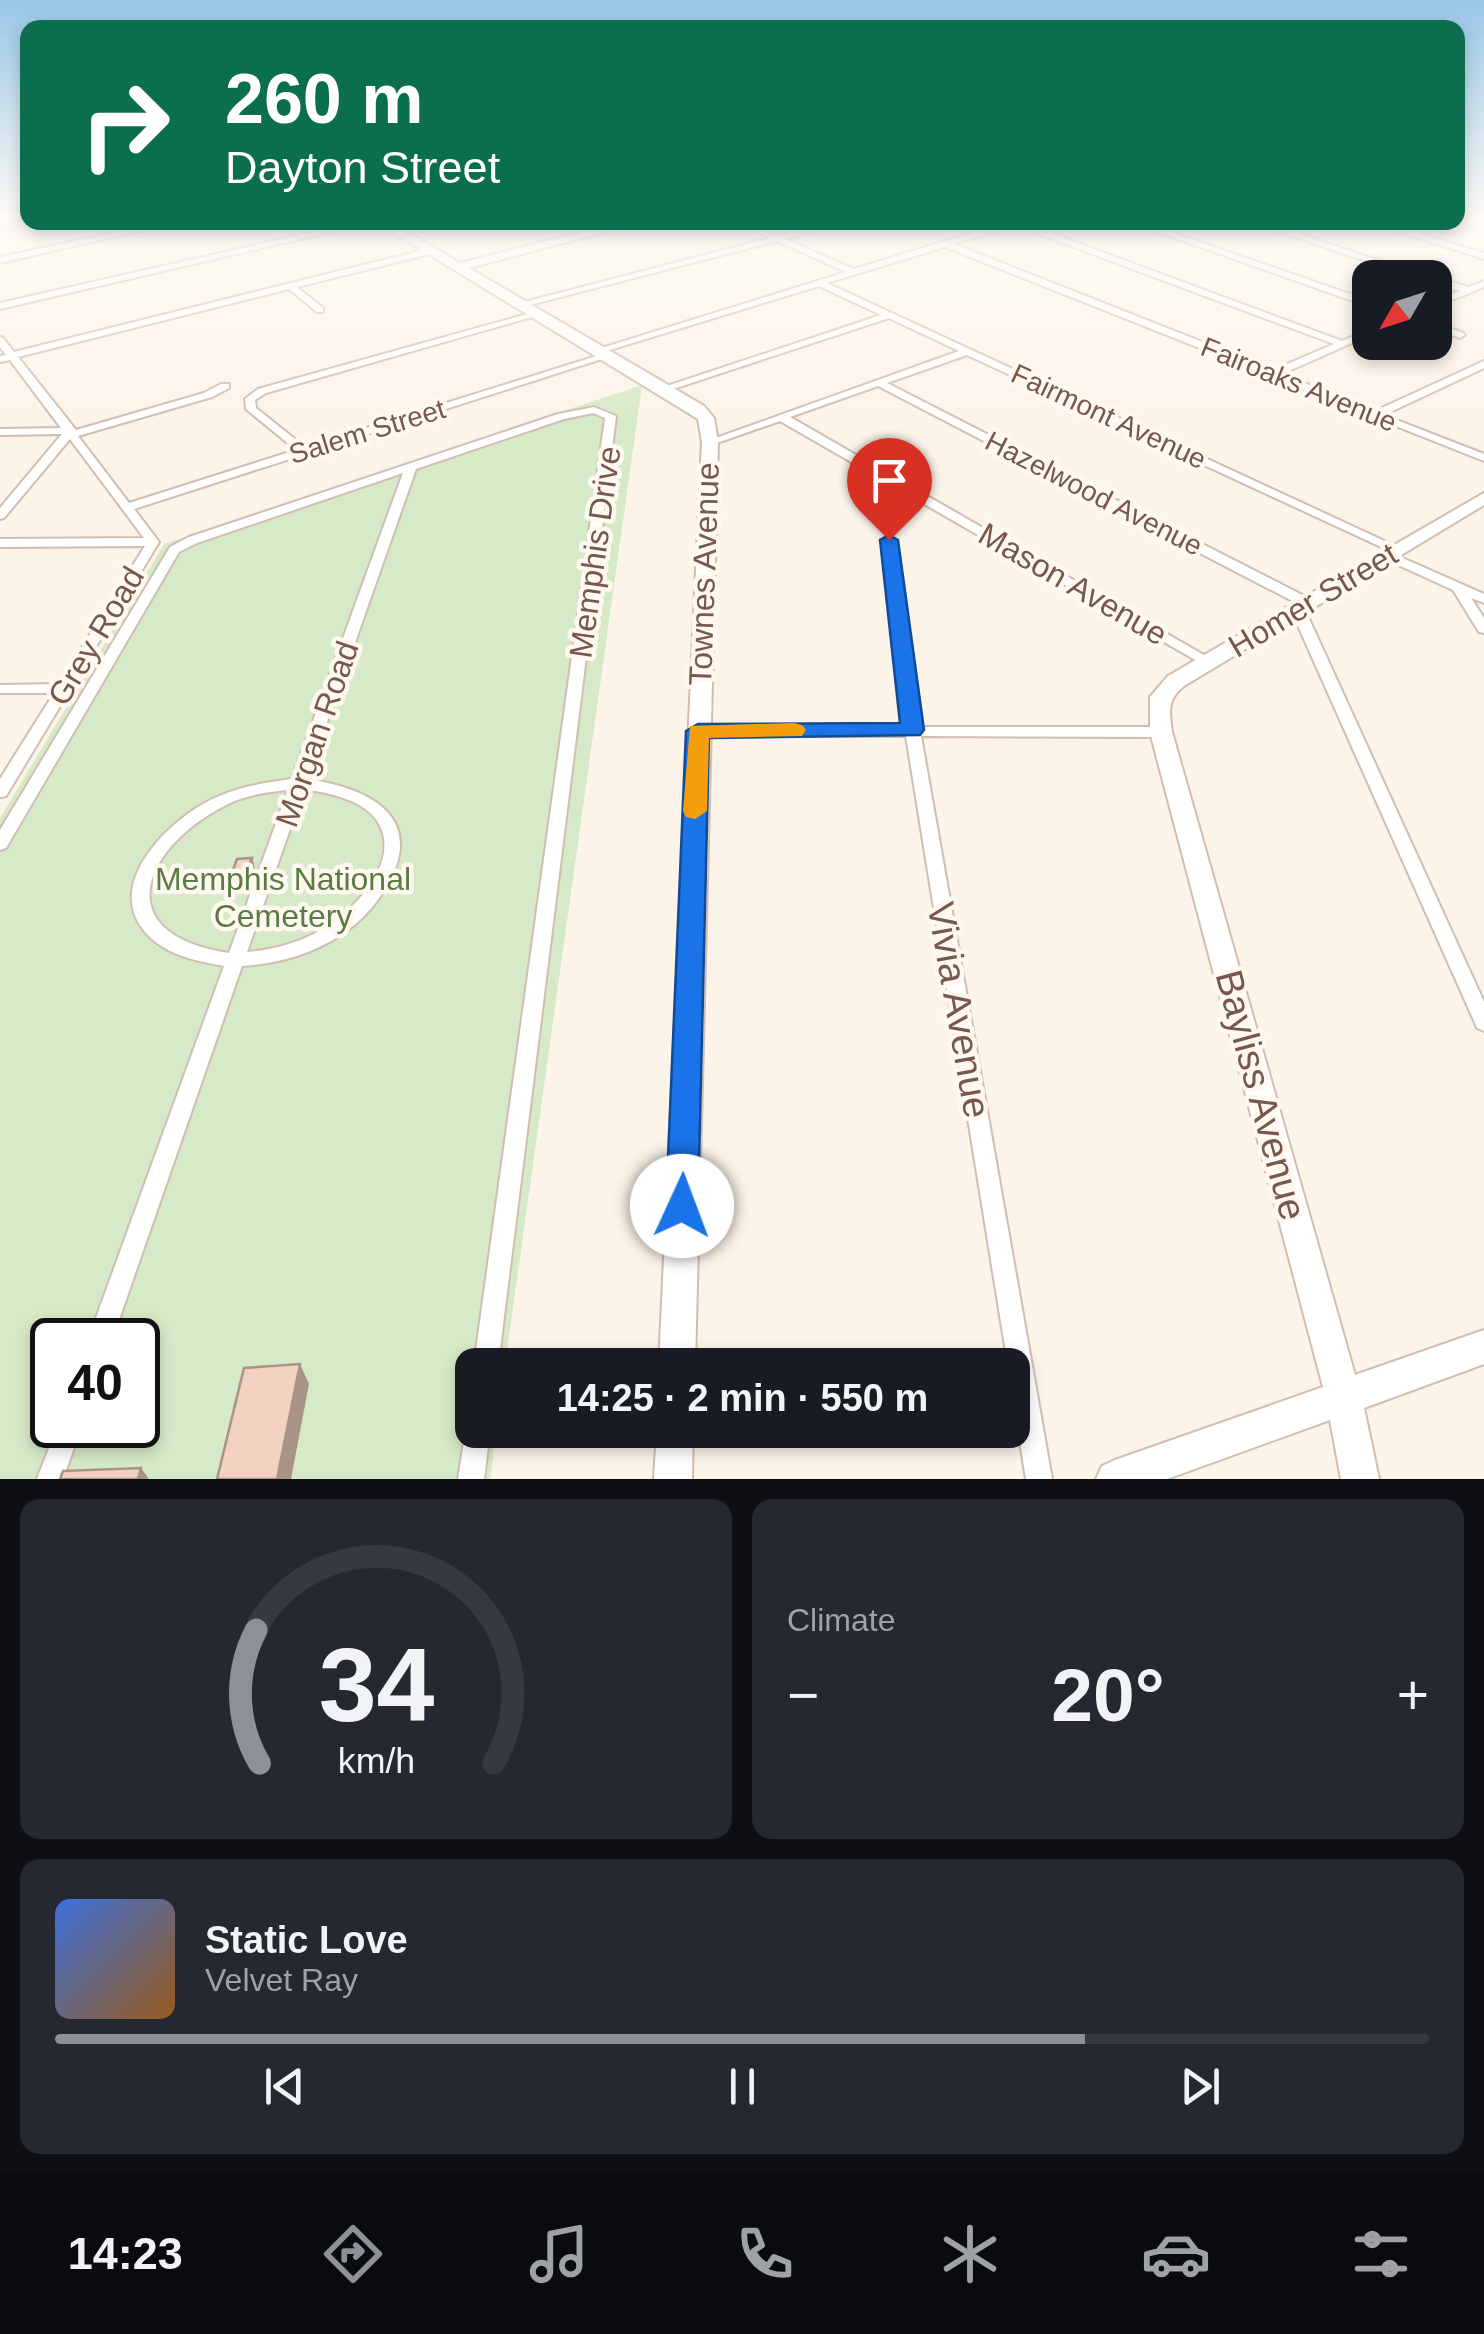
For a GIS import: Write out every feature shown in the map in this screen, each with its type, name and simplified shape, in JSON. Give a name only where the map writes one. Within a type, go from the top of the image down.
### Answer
[{"type":"street","points":[[0,306],[92,285]]},
{"type":"street","points":[[6,356],[294,285]]},
{"type":"street","points":[[487,285],[706,418],[710,442],[968,351]]},
{"type":"street","points":[[518,305],[597,285]]},
{"type":"street","name":"Salem Street","points":[[128,507],[814,285]]},
{"type":"street","name":"Fairmont Avenue","points":[[824,285],[1394,553],[1484,600]]},
{"type":"street","name":"Fairoaks Avenue","points":[[1049,285],[1484,458]]},
{"type":"street","points":[[1183,285],[1342,344]]},
{"type":"street","points":[[1315,285],[1352,298]]},
{"type":"street","points":[[1452,285],[1467,290]]},
{"type":"street","points":[[1452,297],[1481,285]]},
{"type":"street","points":[[290,286],[320,310]]},
{"type":"street","points":[[302,452],[251,408],[250,400],[262,391],[534,315]]},
{"type":"street","points":[[662,389],[890,315]]},
{"type":"street","points":[[1452,331],[1460,334]]},
{"type":"street","name":"Grey Road","points":[[0,340],[6,356],[72,433],[154,542],[0,792]]},
{"type":"street","points":[[1273,374],[1352,340]]},
{"type":"street","points":[[1375,415],[1484,364]]},
{"type":"street","name":"Hazelwood Avenue","points":[[879,383],[1304,607]]},
{"type":"street","points":[[0,432],[72,433],[208,395],[225,386]]},
{"type":"street","name":"Memphis Drive","points":[[0,844],[174,550],[193,540],[580,411],[611,416],[488,1348]]},
{"type":"street","name":"Mason Avenue","points":[[781,417],[1209,662]]},
{"type":"street","points":[[0,515],[72,433]]},
{"type":"street","name":"Townes Avenue","points":[[678,1348],[710,442]]},
{"type":"street","name":"Morgan Road","points":[[108,1318],[411,466]]},
{"type":"street","name":"Homer Street","points":[[1160,722],[1159,695],[1164,690],[1484,498]]},
{"type":"street","name":"Vivia Avenue","points":[[889,540],[912,730],[1039,1479]]},
{"type":"street","points":[[0,544],[154,542]]},
{"type":"street","points":[[1458,588],[1484,630]]},
{"type":"street","points":[[1304,607],[1484,1023]]},
{"type":"street","points":[[0,689],[66,688]]},
{"type":"street","points":[[698,731],[912,730],[1160,722]]},
{"type":"street","name":"Bayliss Avenue","points":[[1160,722],[1344,1398],[1360,1479]]},
{"type":"street","points":[[300,784],[337,788],[367,801],[387,822],[394,849],[386,879],[364,909],[328,934],[284,952],[238,959],[198,955],[167,942],[147,920],[140,894],[146,867],[164,840],[192,817],[226,799],[262,787],[300,784]]},
{"type":"street","points":[[1115,1479],[1484,1347]]},
{"type":"street","points":[[50,1479],[61,1448]]},
{"type":"street","points":[[471,1479],[475,1448]]},
{"type":"street","points":[[673,1479],[674,1448]]},
{"type":"green space","name":"Memphis National Cemetery","points":[[642,385],[507,1348],[455,1348],[455,1448],[494,1448],[490,1479],[0,1479],[0,818],[164,544]]},
{"type":"building","points":[[252,858],[246,874],[231,875],[237,859]]},
{"type":"building","points":[[300,1364],[277,1479],[217,1479],[244,1368]]},
{"type":"building","points":[[141,1468],[138,1479],[60,1479],[63,1471]]},
{"type":"slow traffic","points":[[695,811],[698,731],[794,730]]},
{"type":"route","points":[[682,1206],[698,731],[912,730],[889,540]]}]
